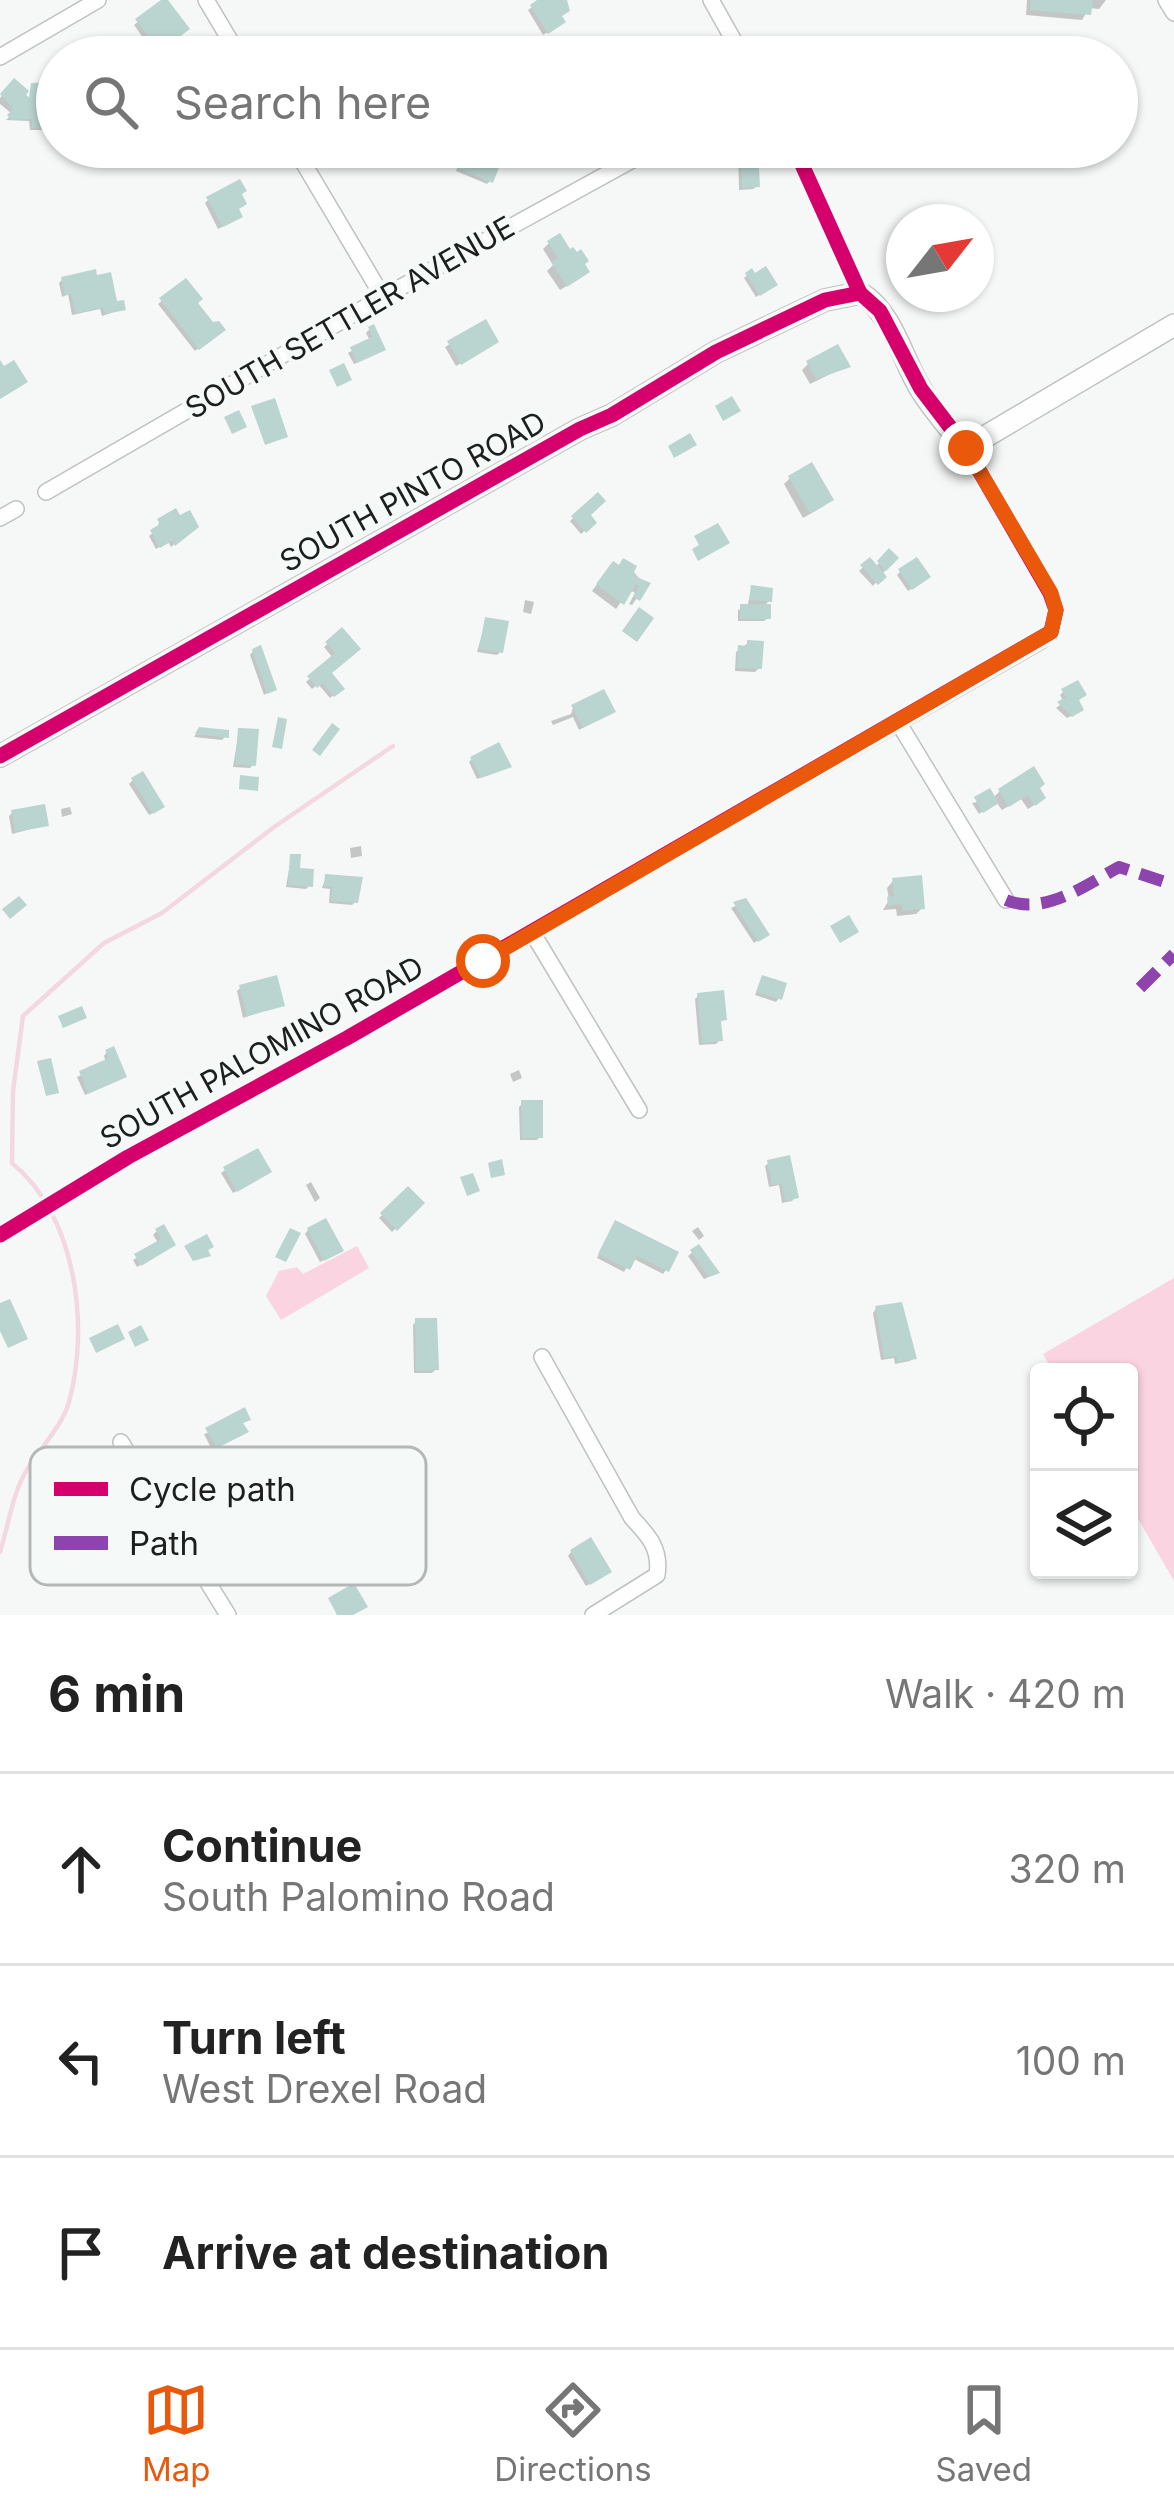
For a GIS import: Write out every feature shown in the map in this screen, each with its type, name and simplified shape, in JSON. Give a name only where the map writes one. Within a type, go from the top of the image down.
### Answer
[{"type":"street","points":[[36,36],[98,0]]},
{"type":"street","points":[[206,0],[227,36]]},
{"type":"street","points":[[711,0],[731,36]]},
{"type":"street","points":[[1166,0],[1174,13]]},
{"type":"street","points":[[0,57],[36,36]]},
{"type":"street","points":[[306,168],[383,297]]},
{"type":"street","name":"SOUTH SETTLER AVENUE","points":[[46,492],[618,168]]},
{"type":"street","points":[[803,168],[860,293],[880,311],[921,388],[966,448],[1174,325]]},
{"type":"street","name":"SOUTH PINTO ROAD","points":[[0,756],[580,428],[612,416],[716,352],[825,300],[860,293]]},
{"type":"street","name":"SOUTH PALOMINO ROAD","points":[[0,1235],[128,1157],[347,1039],[1051,632],[1056,610],[1051,593],[966,448]]},
{"type":"street","points":[[0,518],[16,508]]},
{"type":"street","points":[[898,722],[1006,900]]},
{"type":"street","points":[[532,932],[639,1110]]},
{"type":"street","points":[[542,1357],[632,1518],[651,1538],[660,1558],[657,1575],[593,1615]]},
{"type":"street","points":[[121,1442],[124,1447]]},
{"type":"street","points":[[209,1585],[228,1615]]},
{"type":"shaded area","points":[[357,1246],[369,1268],[281,1320],[266,1296],[279,1271],[297,1267],[303,1274]]},
{"type":"shaded area","points":[[1174,1278],[1174,1581],[1138,1519],[1138,1363],[1048,1363],[1043,1354]]},
{"type":"building","points":[[168,0],[190,29],[181,36],[147,36],[135,19]]},
{"type":"building","points":[[537,0],[567,0],[570,11],[562,16],[566,22],[548,34],[530,5]]},
{"type":"building","points":[[1031,0],[1093,0],[1091,15],[1030,10]]},
{"type":"building","points":[[14,78],[29,91],[29,98],[31,83],[36,83],[36,128],[32,128],[32,119],[12,120],[7,115],[13,109],[0,94]]},
{"type":"building","points":[[457,168],[499,168],[493,183]]},
{"type":"building","points":[[741,168],[759,168],[760,187],[742,188]]},
{"type":"building","points":[[240,179],[247,191],[242,194],[247,204],[239,209],[243,217],[223,227],[206,197]]},
{"type":"building","points":[[560,233],[570,249],[581,249],[589,261],[585,264],[590,272],[567,287],[551,262],[558,258],[547,241]]},
{"type":"building","points":[[766,266],[778,285],[760,296],[745,273]]},
{"type":"building","points":[[96,269],[97,275],[111,272],[117,301],[124,300],[126,310],[75,313],[61,277]]},
{"type":"building","points":[[186,278],[203,299],[198,303],[226,330],[199,350],[159,298]]},
{"type":"building","points":[[486,319],[499,342],[461,365],[447,341]]},
{"type":"building","points":[[374,324],[386,350],[357,363],[350,347],[372,337],[368,327]]},
{"type":"building","points":[[838,344],[851,367],[816,379],[806,361]]},
{"type":"building","points":[[0,360],[4,366],[14,360],[28,382],[0,399]]},
{"type":"building","points":[[344,363],[352,380],[337,387],[329,370]]},
{"type":"building","points":[[732,396],[741,411],[723,421],[715,406]]},
{"type":"building","points":[[275,398],[288,437],[265,445],[251,406]]},
{"type":"building","points":[[239,410],[247,427],[232,434],[224,417]]},
{"type":"building","points":[[690,433],[697,445],[674,458],[668,446]]},
{"type":"building","points":[[812,462],[834,500],[810,514],[788,476]]},
{"type":"building","points":[[598,492],[606,501],[591,515],[597,523],[586,533],[571,516]]},
{"type":"building","points":[[176,508],[180,515],[190,510],[199,527],[175,546],[172,541],[160,548],[150,530],[160,524],[157,519]]},
{"type":"building","points":[[718,523],[730,543],[698,561],[692,549],[699,545],[694,536]]},
{"type":"building","points":[[889,548],[899,558],[886,571],[877,561]]},
{"type":"building","points":[[870,557],[887,577],[878,585],[860,565]]},
{"type":"building","points":[[917,557],[931,577],[912,590],[898,569]]},
{"type":"building","points":[[623,558],[637,566],[634,572],[639,578],[651,583],[640,601],[633,597],[636,584],[624,605],[596,584],[613,561],[619,565]]},
{"type":"building","points":[[751,585],[773,588],[772,602],[749,600]]},
{"type":"building","points":[[740,604],[771,604],[771,619],[740,619]]},
{"type":"building","points":[[639,607],[654,618],[637,642],[622,631]]},
{"type":"building","points":[[485,617],[509,621],[503,653],[479,649]]},
{"type":"building","points":[[342,627],[361,649],[332,673],[345,689],[334,697],[323,683],[317,688],[307,676],[335,653],[325,642]]},
{"type":"building","points":[[747,640],[764,641],[762,669],[737,668],[738,645],[747,646]]},
{"type":"building","points":[[261,645],[277,690],[267,694],[252,649]]},
{"type":"building","points":[[1078,680],[1087,695],[1079,700],[1084,710],[1072,717],[1057,702],[1066,697],[1061,689]]},
{"type":"building","points":[[604,689],[616,712],[583,728],[571,705]]},
{"type":"building","points":[[278,717],[287,719],[282,749],[272,747]]},
{"type":"building","points":[[332,723],[340,729],[320,756],[312,750]]},
{"type":"building","points":[[199,727],[229,730],[229,738],[195,734]]},
{"type":"building","points":[[238,728],[259,729],[256,766],[235,764]]},
{"type":"building","points":[[499,742],[512,767],[481,778],[470,757]]},
{"type":"building","points":[[1034,766],[1045,784],[1040,788],[1046,798],[1035,806],[1028,795],[1009,807],[998,789]]},
{"type":"building","points":[[143,771],[165,807],[153,814],[131,778]]},
{"type":"building","points":[[240,775],[259,777],[258,791],[239,789]]},
{"type":"building","points":[[990,788],[999,803],[983,813],[974,797]]},
{"type":"building","points":[[45,804],[49,826],[15,832],[11,810]]},
{"type":"building","points":[[290,854],[301,854],[300,868],[314,869],[313,887],[288,885]]},
{"type":"building","points":[[325,874],[363,877],[358,903],[331,901],[332,887],[324,886]]},
{"type":"building","points":[[922,875],[925,909],[902,911],[902,904],[888,906],[887,897],[894,896],[892,878]]},
{"type":"building","points":[[19,896],[27,905],[10,919],[2,909]]},
{"type":"building","points":[[746,898],[770,935],[758,942],[733,902]]},
{"type":"building","points":[[849,915],[859,932],[840,943],[830,926]]},
{"type":"building","points":[[277,975],[285,1006],[247,1016],[239,985]]},
{"type":"building","points":[[762,975],[787,983],[782,1000],[756,992]]},
{"type":"building","points":[[724,990],[723,1041],[702,1043],[697,993]]},
{"type":"building","points":[[82,1006],[87,1018],[63,1028],[58,1016]]},
{"type":"building","points":[[114,1046],[127,1077],[88,1094],[79,1071],[109,1058],[105,1050]]},
{"type":"building","points":[[51,1058],[59,1093],[46,1096],[37,1061]]},
{"type":"building","points":[[521,1100],[543,1100],[543,1138],[522,1138]]},
{"type":"building","points":[[258,1148],[272,1172],[237,1192],[223,1167]]},
{"type":"building","points":[[790,1155],[799,1198],[785,1201],[782,1184],[772,1185],[767,1160]]},
{"type":"building","points":[[502,1159],[505,1175],[491,1178],[488,1163]]},
{"type":"building","points":[[473,1173],[480,1191],[467,1196],[460,1177]]},
{"type":"building","points":[[408,1186],[425,1203],[397,1231],[380,1213]]},
{"type":"building","points":[[326,1218],[344,1251],[324,1261],[307,1228]]},
{"type":"building","points":[[615,1220],[679,1252],[669,1272],[637,1256],[630,1270],[598,1254]]},
{"type":"building","points":[[164,1224],[176,1245],[141,1266],[134,1254],[161,1239],[155,1229]]},
{"type":"building","points":[[290,1228],[301,1233],[286,1262],[275,1257]]},
{"type":"building","points":[[207,1234],[214,1247],[208,1250],[211,1256],[193,1261],[184,1246]]},
{"type":"building","points":[[699,1244],[720,1273],[709,1277],[690,1250]]},
{"type":"building","points":[[10,1299],[28,1339],[8,1348],[0,1331],[0,1303]]},
{"type":"building","points":[[902,1302],[917,1359],[898,1362],[896,1356],[884,1358],[875,1306]]},
{"type":"building","points":[[415,1318],[437,1318],[439,1370],[416,1371]]},
{"type":"building","points":[[118,1324],[125,1339],[96,1353],[89,1338]]},
{"type":"building","points":[[141,1325],[149,1340],[135,1347],[128,1332]]},
{"type":"building","points":[[245,1407],[251,1420],[243,1423],[249,1432],[219,1447],[205,1428]]},
{"type":"building","points":[[591,1537],[612,1572],[590,1585],[570,1550]]},
{"type":"building","points":[[355,1585],[368,1607],[353,1615],[337,1615],[328,1598]]},
{"type":"waterway","points":[[42,1447],[69,1402],[78,1340],[77,1307],[64,1241],[51,1212],[12,1163],[13,1091],[23,1016],[104,943],[162,913],[274,827],[393,746]]},
{"type":"waterway","points":[[0,1552],[13,1502],[30,1464]]},
{"type":"marked path","points":[[1006,900],[1020,904],[1050,901],[1119,867],[1174,885]]},
{"type":"marked path","points":[[1140,988],[1174,954]]},
{"type":"cycle path","points":[[0,1235],[128,1157],[347,1038],[1051,632],[1056,610],[1050,593],[966,448],[921,389],[880,311],[860,293],[803,168]]},
{"type":"cycle path","points":[[0,756],[612,415],[716,352],[825,300],[860,293]]},
{"type":"route","points":[[483,961],[1051,632],[1056,610],[1051,593],[966,448]]}]
